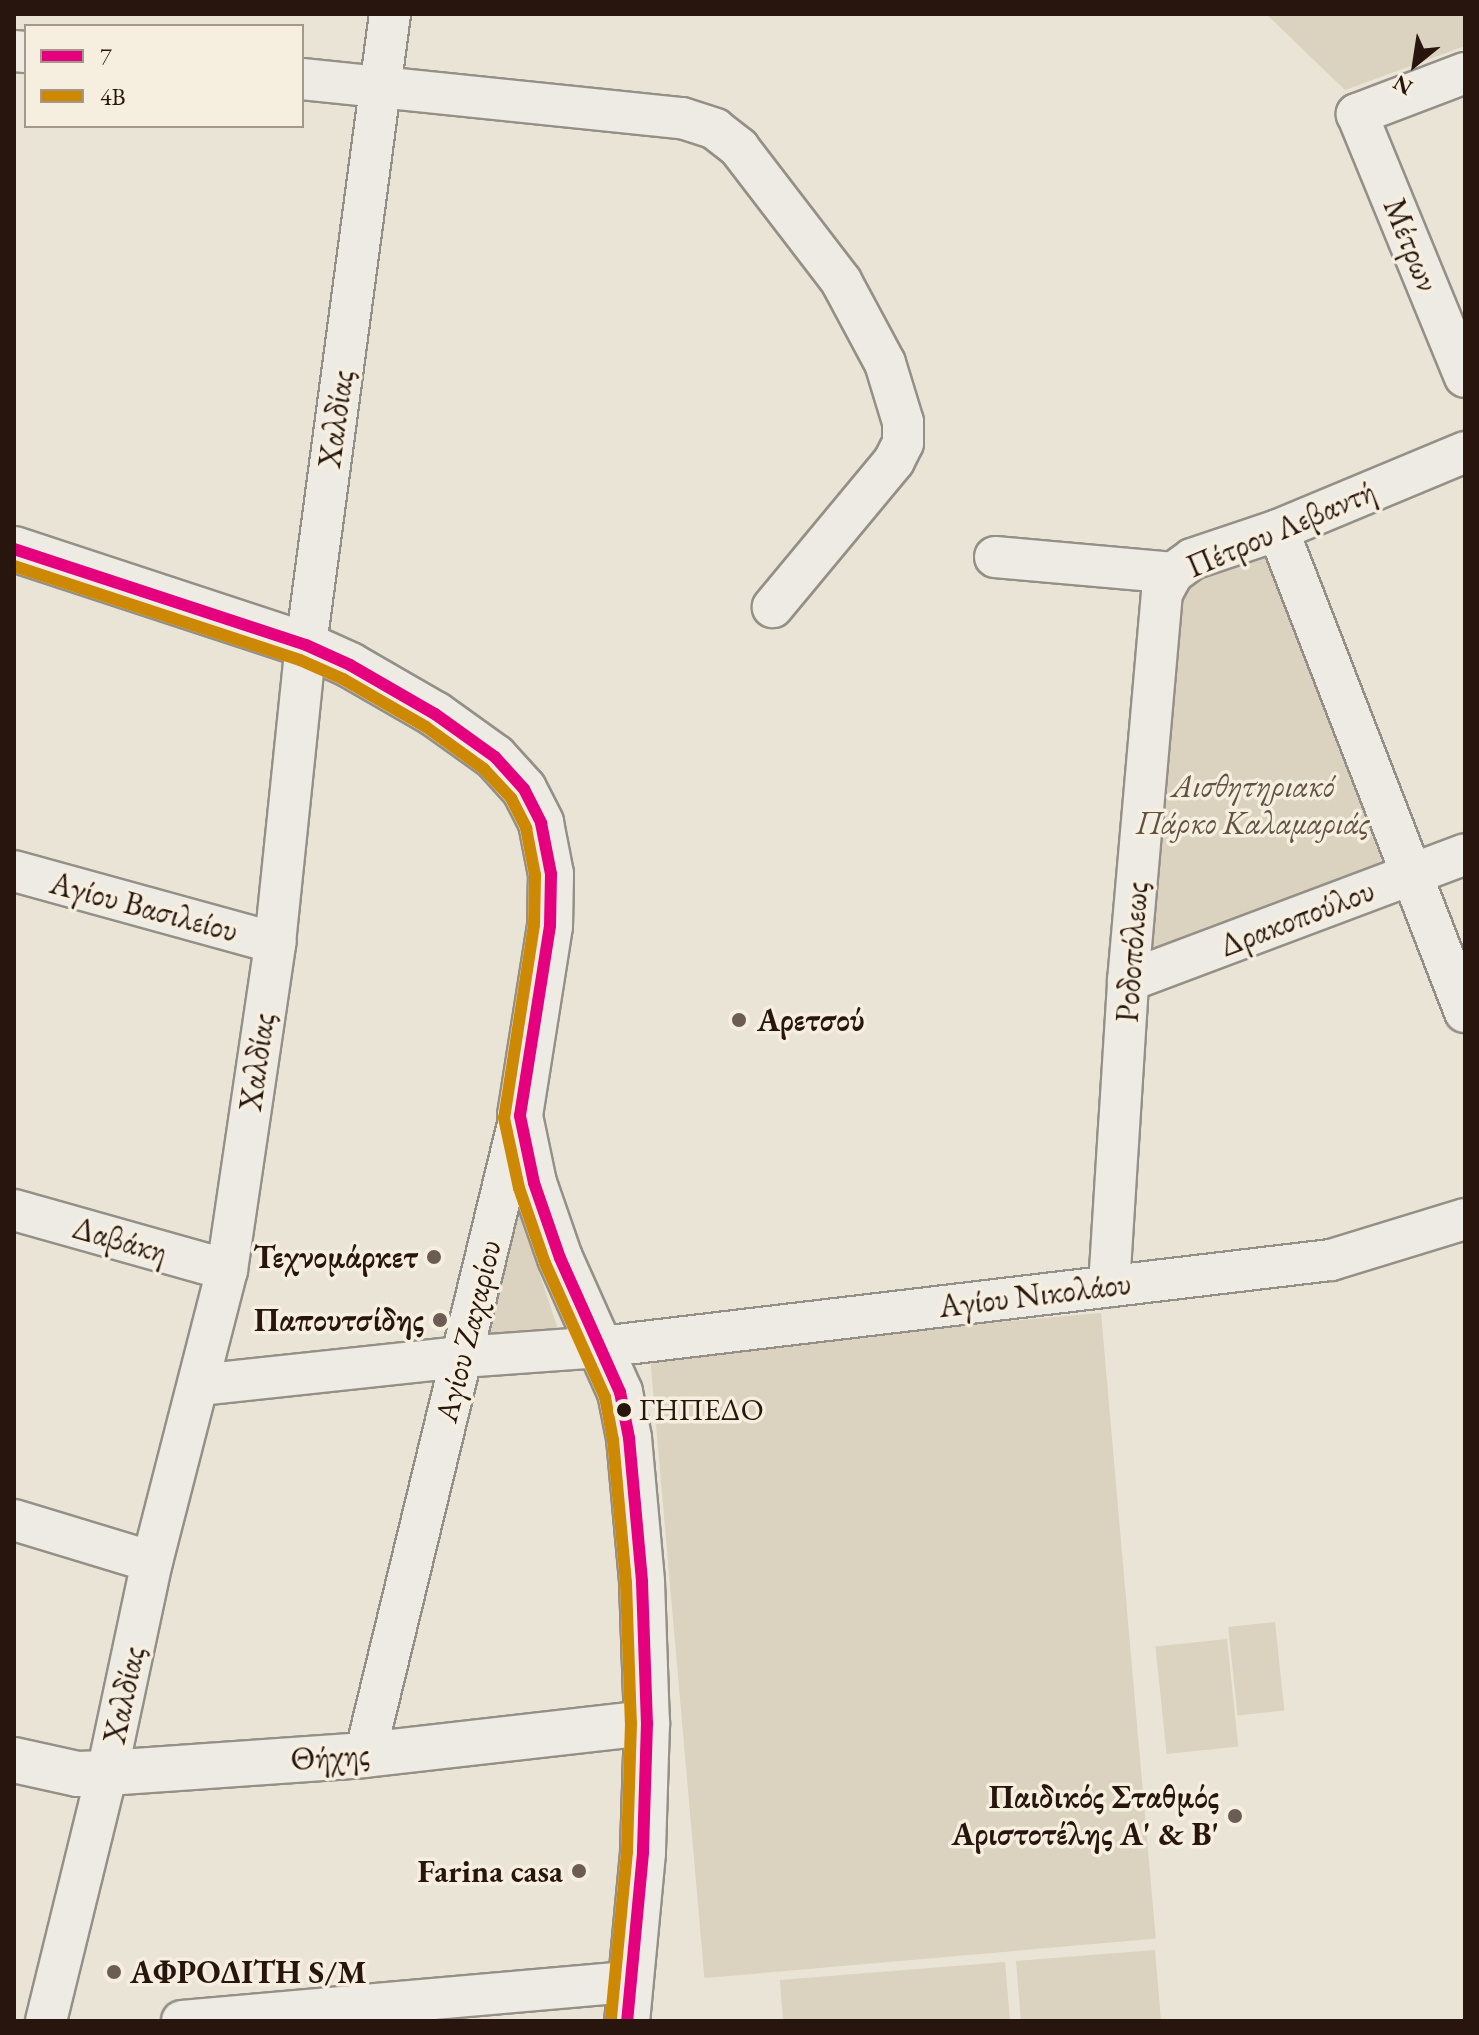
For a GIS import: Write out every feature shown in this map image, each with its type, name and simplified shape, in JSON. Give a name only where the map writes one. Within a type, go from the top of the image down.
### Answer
[{"type":"main road","name":"Αγίου Ζαχαρίου","points":[[14,549],[306,645],[382,683],[458,729],[503,765],[534,805],[546,840],[551,910],[520,1116]]},
{"type":"main road","points":[[520,1116],[534,1183],[560,1258],[620,1392],[629,1438],[642,1582],[647,1723],[643,1853],[629,2001]]},
{"type":"main road","name":"Θήχης","points":[[14,1760],[77,1774],[107,1773],[365,1755],[647,1723]]},
{"type":"street","name":"Χαλδίας","points":[[46,2021],[107,1773],[152,1562],[227,1270],[275,943],[306,645],[390,14]]},
{"type":"street","name":"Μέτρων","points":[[1465,73],[1357,114],[1465,377]]},
{"type":"street","points":[[304,79],[682,118],[715,129],[739,148],[841,281],[885,363],[903,422],[903,443],[889,468],[773,607]]},
{"type":"street","name":"Πέτρου Λεβαντή","points":[[995,557],[1173,573],[1192,559],[1278,530],[1465,452]]},
{"type":"street","points":[[1278,530],[1409,875],[1465,1012]]},
{"type":"street","name":"Ροδοπόλεως","points":[[1109,1286],[1128,981],[1162,593],[1173,573]]},
{"type":"street","name":"Δρακοπούλου","points":[[1128,981],[1465,854]]},
{"type":"street","name":"Αγίου Βασιλείου","points":[[14,871],[275,943]]},
{"type":"street","name":"Αγίου Ζαχαρίου","points":[[365,1755],[520,1116]]},
{"type":"street","name":"Δαβάκη","points":[[14,1210],[227,1270]]},
{"type":"street","name":"Αγίου Νικολάου","points":[[199,1385],[462,1357],[601,1347],[1331,1260],[1465,1219]]},
{"type":"street","points":[[14,1520],[152,1562]]},
{"type":"street","points":[[182,2021],[629,2001]]},
{"type":"green space","points":[[1266,14],[1465,14],[1465,46],[1345,90]]},
{"type":"green space","name":"Αισθητηριακό Πάρκο Καλαμαριάς","points":[[1262,546],[1383,864],[1141,954],[1182,579]]},
{"type":"green space","points":[[516,1204],[559,1332],[484,1342]]},
{"type":"green space","points":[[1101,1313],[1156,1939],[704,1978],[650,1352]]},
{"type":"green space","points":[[1275,1622],[1284,1711],[1238,1715],[1228,1627]]},
{"type":"green space","points":[[1227,1639],[1238,1746],[1167,1754],[1155,1647]]},
{"type":"green space","points":[[1155,1950],[1161,2021],[1021,2021],[1016,1961]]},
{"type":"green space","points":[[1005,1962],[1010,2021],[783,2021],[780,1980]]},
{"type":"transit line","name":"7","points":[[14,549],[306,645],[350,665],[435,714],[495,757],[524,789],[541,823],[551,874],[550,926],[520,1116],[534,1183],[560,1258],[620,1392],[629,1438],[642,1582],[647,1723],[643,1853],[627,2021]]},
{"type":"transit line","name":"4Β","points":[[14,566],[300,660],[343,679],[426,727],[484,769],[511,798],[526,828],[535,875],[534,925],[504,1118],[519,1188],[545,1263],[605,1397],[613,1440],[626,1583],[631,1723],[627,1852],[611,2019]]},
{"type":"place","name":"Αρετσού","points":[[739,1020]]},
{"type":"place","name":"Τεχνομάρκετ","points":[[434,1257]]},
{"type":"place","name":"Παπουτσίδης","points":[[440,1320]]},
{"type":"place","name":"ΓΗΠΕΔΟ","points":[[624,1410]]},
{"type":"place","name":"Παιδικός Σταθμός Αριστοτέλης Α' & Β'","points":[[1235,1816]]},
{"type":"place","name":"Farina casa","points":[[579,1871]]},
{"type":"place","name":"ΑΦΡΟΔΙΤΗ S/M","points":[[114,1972]]}]
